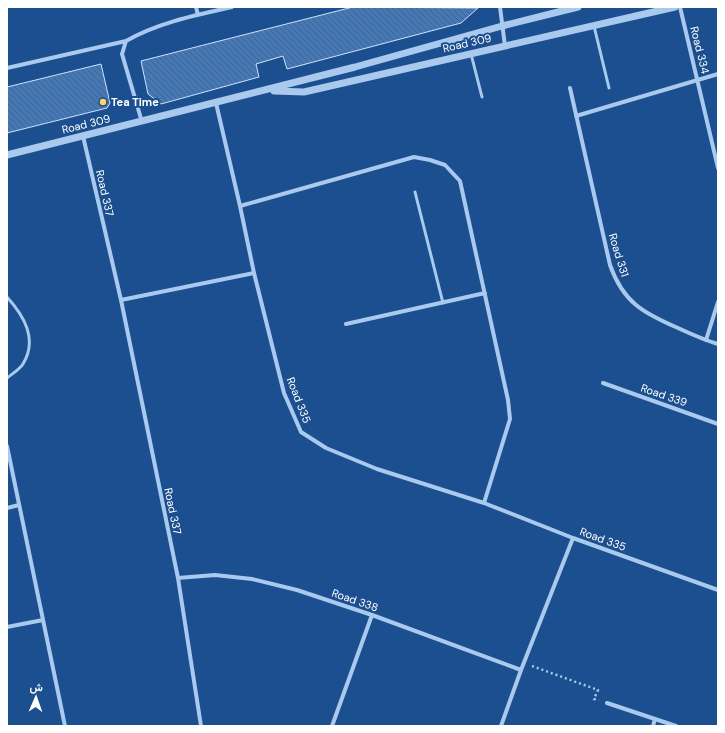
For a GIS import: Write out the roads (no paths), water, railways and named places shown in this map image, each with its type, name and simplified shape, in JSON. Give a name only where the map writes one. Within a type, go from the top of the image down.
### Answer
[{"type":"street","points":[[196,7],[198,15]]},
{"type":"street","points":[[7,68],[126,41],[141,33],[198,15],[232,7]]},
{"type":"street","points":[[500,7],[505,46]]},
{"type":"street","name":"Road 309","points":[[7,155],[355,67],[502,26],[578,7]]},
{"type":"street","name":"Road 309","points":[[263,90],[304,92],[675,7]]},
{"type":"street","name":"Road 334","points":[[680,7],[718,168]]},
{"type":"street","points":[[126,41],[122,54],[142,122]]},
{"type":"street","points":[[576,116],[718,74]]},
{"type":"street","name":"Road 331","points":[[570,88],[610,265],[620,287],[635,305],[655,318],[718,344]]},
{"type":"street","name":"Road 335","points":[[216,103],[254,274],[284,393],[302,432],[326,448],[377,468],[484,503],[573,538],[718,590]]},
{"type":"street","name":"Road 337","points":[[83,136],[121,300],[178,578],[201,726]]},
{"type":"street","points":[[240,206],[414,157],[446,165],[460,181],[508,400],[510,419],[484,503]]},
{"type":"street","points":[[121,300],[254,274]]},
{"type":"street","points":[[346,324],[485,294]]},
{"type":"street","points":[[706,340],[718,302]]},
{"type":"street","name":"Road 339","points":[[603,383],[718,424]]},
{"type":"street","points":[[7,446],[65,726]]},
{"type":"street","points":[[7,508],[19,505]]},
{"type":"street","points":[[501,726],[521,670],[573,538]]},
{"type":"street","name":"Road 338","points":[[178,578],[215,575],[252,579],[297,590],[372,615],[521,670]]},
{"type":"street","points":[[332,726],[372,615]]},
{"type":"street","points":[[7,627],[43,620]]},
{"type":"street","points":[[607,703],[676,726]]},
{"type":"street","points":[[653,726],[655,719]]},
{"type":"lane","points":[[594,26],[609,88]]},
{"type":"lane","points":[[471,54],[482,97]]},
{"type":"lane","points":[[415,192],[443,303]]},
{"type":"lane","points":[[7,297],[24,320],[30,337],[28,352],[23,365],[7,378]]},
{"type":"place","name":"Tea Time","points":[[103,102]]}]
